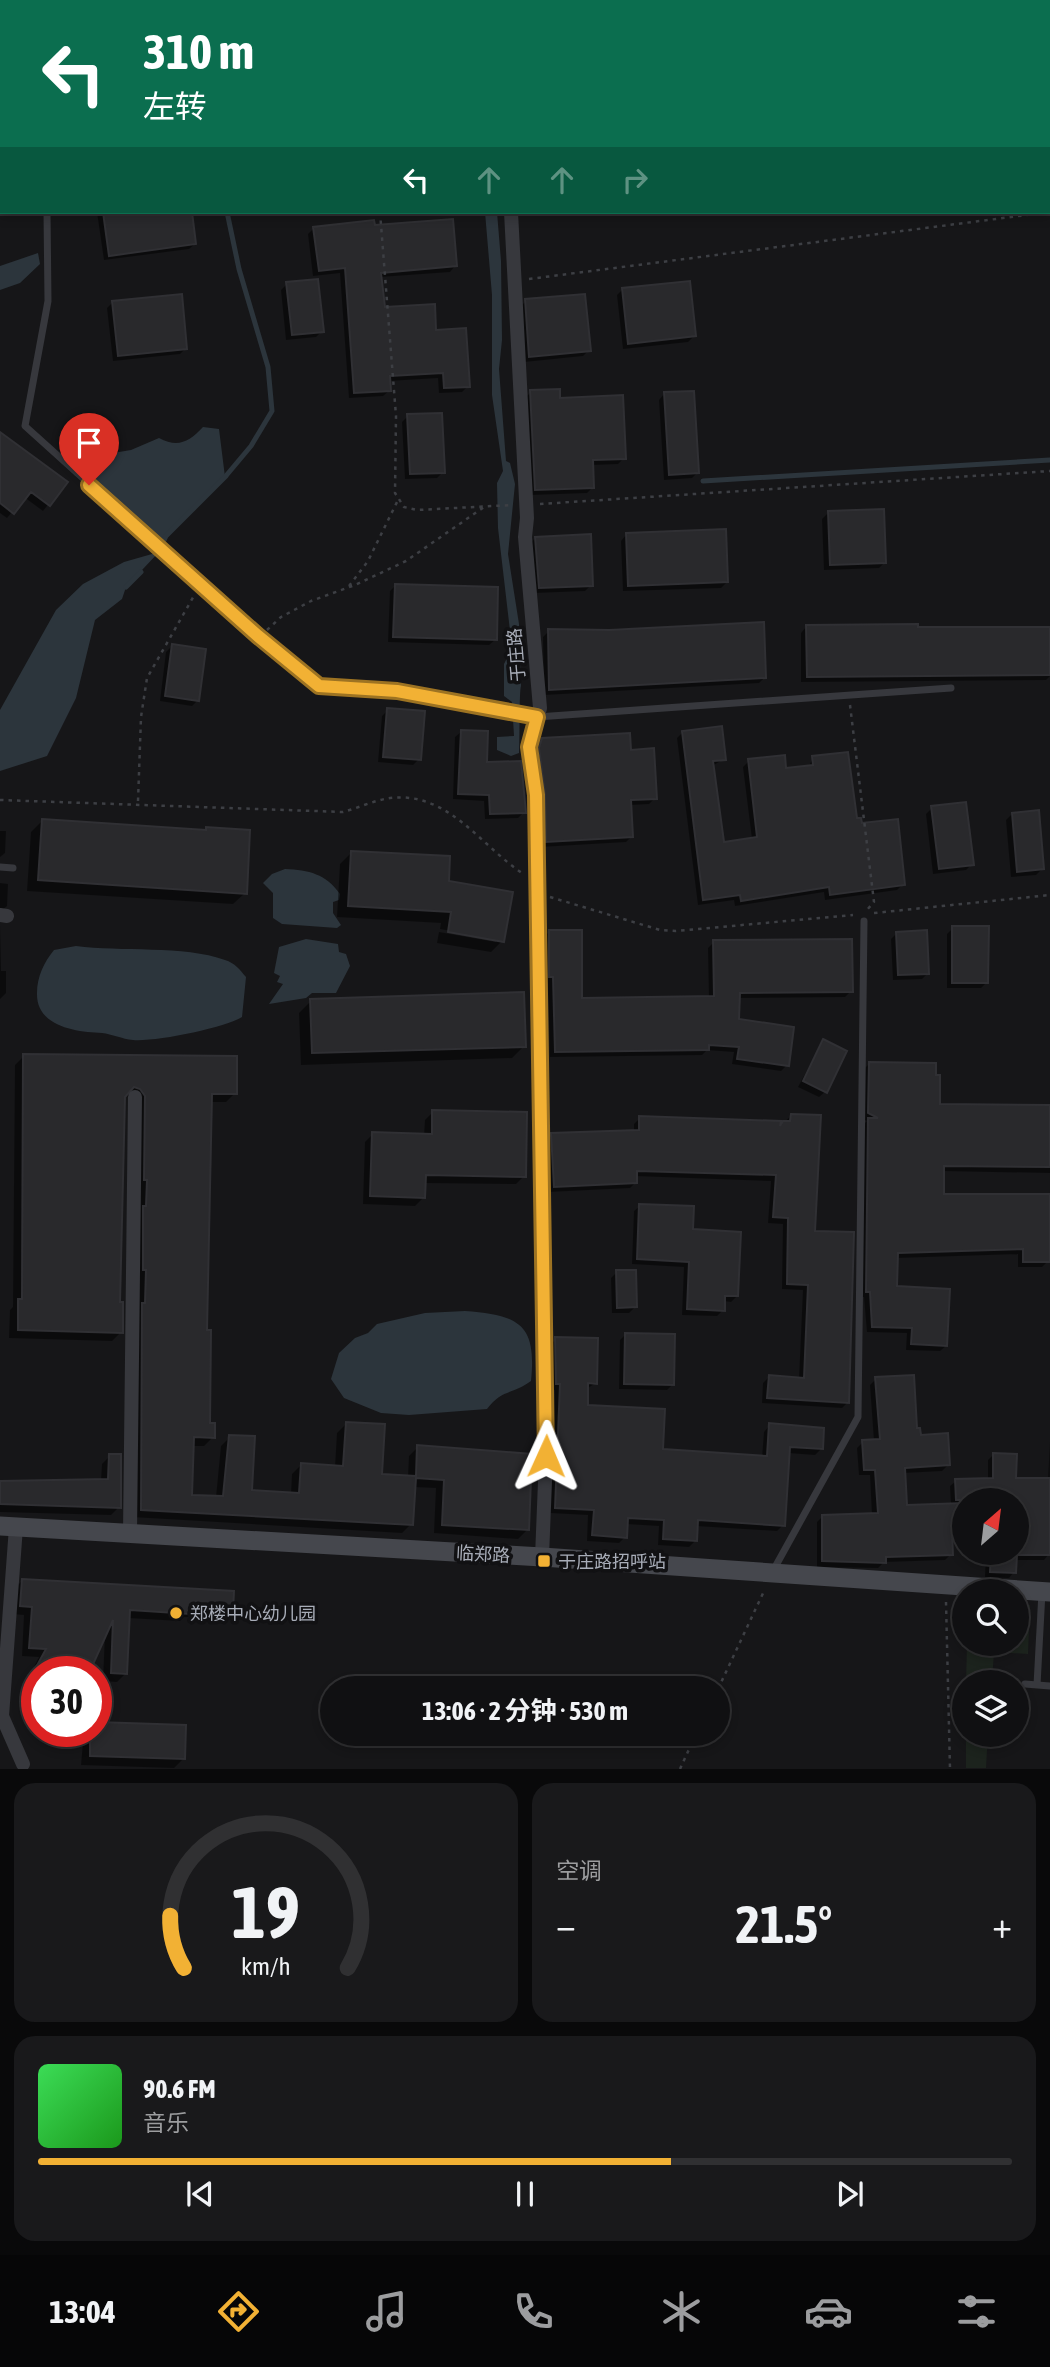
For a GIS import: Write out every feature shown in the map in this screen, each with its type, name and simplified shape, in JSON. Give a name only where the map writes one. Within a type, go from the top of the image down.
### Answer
[{"type":"main road","name":"临郑路","points":[[8,1527],[542,1557],[1046,1592]]},
{"type":"street","name":"于庄路","points":[[511,214],[527,504],[525,537],[540,708],[529,747],[536,795],[547,1431],[542,1557]]},
{"type":"street","points":[[130,1533],[135,1097]]},
{"type":"street","points":[[8,1527],[2,1716],[23,1764]]},
{"type":"lane","points":[[47,214],[48,301],[25,426],[200,585],[319,686],[397,691],[537,717],[951,688]]},
{"type":"lane","points":[[0,867],[13,868]]},
{"type":"lane","points":[[772,1573],[858,1416],[864,917]]},
{"type":"lane","points":[[1037,1685],[1046,1592]]},
{"type":"lane","points":[[1029,1684],[1050,1686]]},
{"type":"path","points":[[380,214],[396,416],[395,493],[404,507],[417,510],[484,507],[1050,471]]},
{"type":"path","points":[[515,281],[1034,214]]},
{"type":"path","points":[[347,588],[368,561],[399,498]]},
{"type":"path","points":[[258,636],[297,608],[406,561],[484,507]]},
{"type":"path","points":[[138,803],[141,717],[147,678],[200,585]]},
{"type":"path","points":[[849,696],[874,902],[864,917]]},
{"type":"path","points":[[0,800],[343,812],[389,798],[404,798],[430,804],[460,817],[497,856],[537,888],[660,930],[864,917],[1050,895]]},
{"type":"path","points":[[724,1676],[772,1573]]},
{"type":"path","points":[[945,1585],[950,1769]]},
{"type":"path","points":[[680,1769],[691,1746]]},
{"type":"shaded area","points":[[485,214],[497,214],[502,340],[499,369],[506,461],[510,463],[515,484],[508,554],[519,624],[521,686],[519,753],[511,756],[497,750],[497,737],[514,736],[512,702],[504,696],[504,664],[512,648],[498,528],[497,483],[503,471],[492,395],[492,295]]},
{"type":"shaded area","points":[[38,253],[40,264],[20,283],[0,290],[0,266]]},
{"type":"shaded area","points":[[203,427],[219,429],[225,477],[164,541],[87,479],[74,475],[87,439],[102,432],[113,453],[131,450],[159,438],[172,443],[183,442]]},
{"type":"shaded area","points":[[159,552],[126,587],[122,599],[95,620],[76,698],[47,756],[0,771],[0,710],[56,610],[83,584],[124,562]]},
{"type":"shaded area","points":[[285,869],[316,874],[335,887],[340,894],[339,900],[333,902],[333,913],[341,925],[337,928],[282,924],[273,918],[273,893],[263,883],[272,874]]},
{"type":"shaded area","points":[[306,939],[338,944],[339,952],[346,954],[350,966],[336,993],[312,993],[306,998],[269,1004],[283,984],[277,982],[280,976],[274,973],[279,947]]},
{"type":"shaded area","points":[[76,946],[191,952],[229,961],[246,977],[242,1017],[205,1030],[143,1040],[81,1031],[60,1025],[43,1013],[38,1004],[38,981],[54,950]]},
{"type":"shaded area","points":[[465,1311],[511,1320],[527,1335],[531,1347],[531,1381],[498,1398],[487,1409],[409,1415],[381,1413],[344,1398],[331,1379],[339,1353],[355,1338],[368,1333],[377,1324],[425,1313]]},
{"type":"shaded area","points":[[967,1656],[994,1656],[993,1670],[966,1670]]},
{"type":"shaded area","points":[[966,1747],[987,1747],[986,1768],[966,1768]]},
{"type":"building","points":[[103,214],[192,214],[196,244],[109,256]]},
{"type":"building","points":[[453,219],[457,266],[381,273],[385,307],[435,304],[436,330],[466,328],[470,387],[444,388],[443,373],[390,376],[391,391],[354,393],[345,268],[319,271],[313,227],[374,220],[375,225]]},
{"type":"building","points":[[318,279],[324,332],[292,335],[286,282]]},
{"type":"building","points":[[690,281],[696,336],[628,344],[622,288]]},
{"type":"building","points":[[182,294],[187,349],[118,356],[112,301]]},
{"type":"building","points":[[585,294],[591,351],[529,357],[525,299]]},
{"type":"building","points":[[560,389],[560,398],[623,395],[626,459],[593,460],[594,488],[535,490],[530,390]]},
{"type":"building","points":[[694,391],[699,473],[669,475],[664,392]]},
{"type":"building","points":[[442,413],[445,473],[410,474],[407,414]]},
{"type":"building","points":[[0,432],[68,482],[50,506],[31,492],[14,514],[0,503]]},
{"type":"building","points":[[884,509],[886,563],[830,565],[828,511]]},
{"type":"building","points":[[726,529],[728,582],[628,586],[626,533]]},
{"type":"building","points":[[591,534],[593,586],[539,588],[535,537]]},
{"type":"building","points":[[395,584],[498,587],[497,640],[393,637]]},
{"type":"building","points":[[764,622],[766,678],[549,690],[548,629],[609,630]]},
{"type":"building","points":[[918,624],[918,627],[1050,627],[1050,675],[807,677],[806,625]]},
{"type":"building","points":[[172,644],[206,649],[199,701],[165,696]]},
{"type":"building","points":[[387,708],[425,711],[421,760],[383,757]]},
{"type":"building","points":[[722,726],[726,760],[713,761],[724,842],[757,837],[748,759],[785,755],[786,768],[813,765],[812,756],[848,752],[857,818],[861,818],[862,823],[898,819],[905,885],[830,895],[829,887],[741,901],[740,895],[703,900],[682,731]]},
{"type":"building","points":[[461,730],[488,731],[487,762],[521,761],[526,813],[490,814],[489,795],[458,794]]},
{"type":"building","points":[[630,733],[631,750],[654,748],[657,799],[631,800],[633,837],[546,842],[545,794],[539,748],[542,738]]},
{"type":"building","points":[[966,802],[974,865],[939,869],[931,806]]},
{"type":"building","points":[[1039,810],[1044,869],[1017,872],[1012,813]]},
{"type":"building","points":[[42,819],[206,830],[206,827],[250,830],[247,894],[38,880]]},
{"type":"building","points":[[351,851],[450,856],[449,881],[513,892],[504,942],[448,932],[451,912],[348,906]]},
{"type":"building","points":[[952,926],[989,926],[988,983],[952,983]]},
{"type":"building","points":[[549,930],[582,930],[582,998],[714,996],[713,940],[852,939],[853,992],[740,993],[739,1019],[794,1027],[789,1066],[737,1059],[739,1047],[709,1045],[709,1050],[555,1052],[553,977],[549,977]]},
{"type":"building","points":[[927,930],[929,974],[898,975],[896,932]]},
{"type":"building","points":[[524,992],[526,1047],[312,1053],[310,999]]},
{"type":"building","points":[[823,1039],[847,1051],[827,1093],[803,1081]]},
{"type":"building","points":[[23,1054],[237,1056],[237,1094],[212,1094],[207,1330],[211,1330],[210,1423],[215,1423],[215,1438],[194,1437],[192,1495],[223,1496],[229,1435],[255,1436],[252,1490],[299,1493],[301,1463],[343,1466],[346,1422],[385,1424],[382,1474],[416,1476],[417,1445],[532,1454],[529,1530],[442,1525],[444,1480],[416,1478],[413,1525],[141,1510],[142,1303],[145,1303],[146,1270],[143,1270],[143,1206],[146,1206],[147,1180],[144,1180],[145,1096],[140,1089],[134,1087],[125,1097],[120,1302],[123,1302],[123,1333],[18,1330],[18,1299],[22,1299]]},
{"type":"building","points":[[869,1062],[936,1063],[936,1075],[940,1075],[940,1104],[1050,1105],[1050,1167],[944,1166],[944,1194],[1050,1194],[1050,1262],[1023,1262],[1023,1249],[898,1253],[897,1286],[950,1289],[947,1346],[911,1344],[912,1328],[872,1327],[870,1292],[866,1292],[868,1118],[878,1118],[868,1113]]},
{"type":"building","points":[[432,1110],[527,1112],[526,1177],[426,1175],[425,1198],[370,1196],[372,1132],[432,1134]]},
{"type":"building","points":[[791,1114],[821,1115],[815,1231],[854,1232],[849,1403],[767,1398],[769,1375],[804,1378],[808,1285],[787,1284],[788,1218],[773,1217],[776,1175],[637,1171],[637,1183],[554,1187],[551,1133],[639,1130],[639,1116],[781,1121],[780,1126],[783,1121],[790,1121]]},
{"type":"building","points":[[639,1204],[694,1206],[693,1229],[741,1232],[738,1296],[725,1296],[725,1311],[687,1309],[689,1262],[637,1259]]},
{"type":"building","points":[[616,1270],[636,1270],[637,1307],[617,1308]]},
{"type":"building","points":[[625,1333],[675,1334],[674,1385],[624,1384]]},
{"type":"building","points":[[555,1337],[598,1338],[597,1384],[588,1383],[588,1405],[665,1409],[663,1449],[767,1456],[769,1423],[824,1428],[823,1449],[790,1447],[785,1526],[698,1520],[697,1541],[663,1539],[664,1520],[628,1518],[627,1538],[592,1535],[594,1510],[555,1508],[560,1384],[556,1384]]},
{"type":"building","points":[[914,1375],[917,1428],[920,1428],[921,1435],[948,1433],[950,1465],[905,1468],[907,1505],[952,1503],[952,1555],[886,1557],[886,1563],[822,1561],[822,1515],[878,1513],[875,1470],[864,1470],[862,1440],[880,1439],[875,1377]]},
{"type":"building","points":[[993,1453],[1017,1454],[1016,1478],[1050,1478],[1050,1555],[1029,1555],[1029,1488],[955,1488],[955,1479],[993,1478]]},
{"type":"building","points":[[109,1454],[121,1454],[121,1508],[0,1504],[0,1481],[108,1479]]},
{"type":"building","points":[[990,1565],[1016,1565],[1016,1573],[990,1572]]},
{"type":"building","points":[[22,1579],[234,1591],[233,1611],[190,1609],[190,1614],[130,1610],[127,1674],[112,1673],[113,1620],[97,1656],[42,1656],[46,1649],[29,1648],[32,1607],[20,1606]]},
{"type":"building","points":[[112,1723],[186,1725],[185,1759],[90,1756],[90,1747],[112,1747]]},
{"type":"waterway","points":[[225,477],[251,446],[272,411],[268,367],[239,269],[227,214]]},
{"type":"waterway","points":[[703,481],[1050,460]]},
{"type":"waterway","points":[[159,551],[166,536],[226,476]]},
{"type":"waterway","points":[[126,587],[141,572]]},
{"type":"place","name":"于庄路招呼站","points":[[544,1561]]},
{"type":"place","name":"郑楼中心幼儿园","points":[[176,1613]]},
{"type":"route","points":[[89,485],[258,636],[319,686],[397,691],[537,717],[529,747],[536,795],[547,1375],[546,1456]]}]
